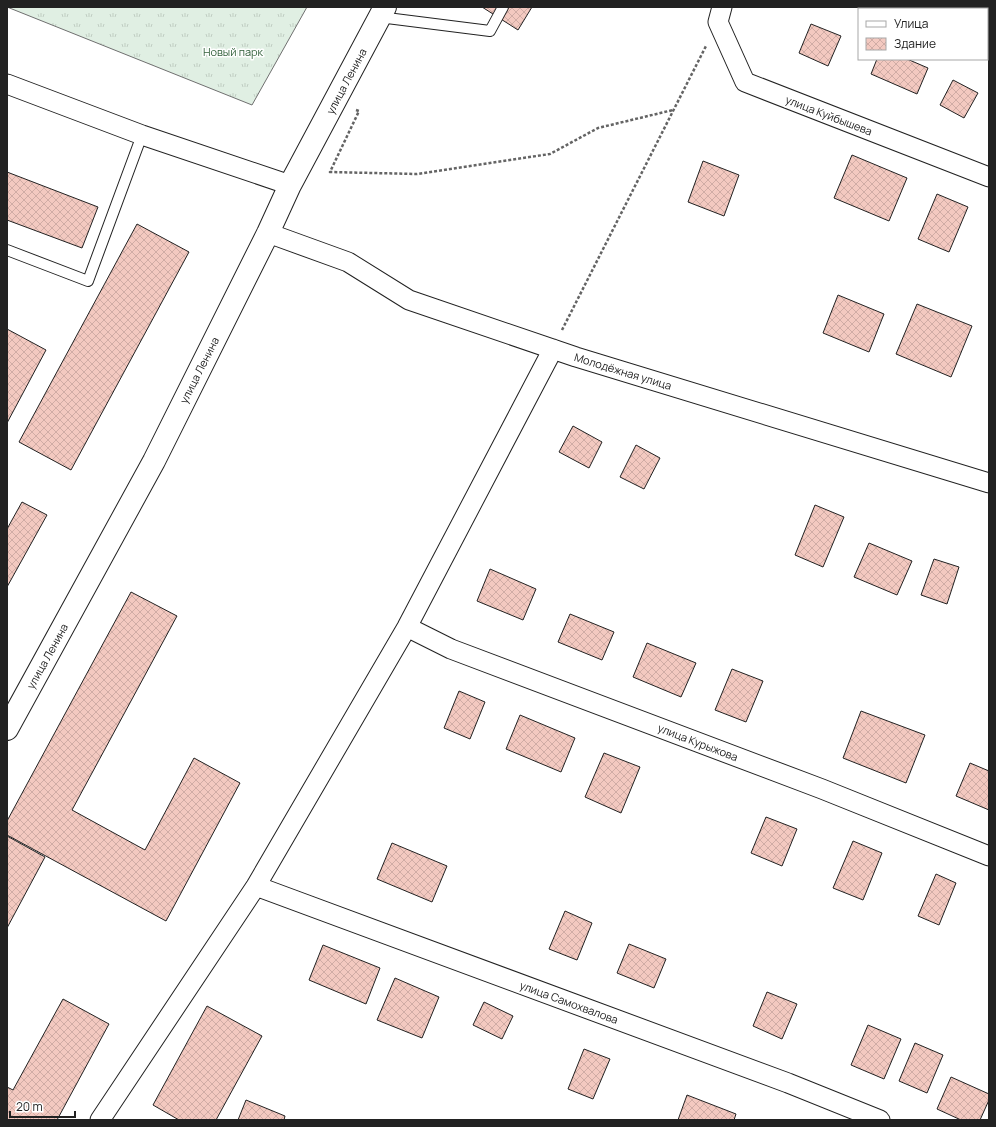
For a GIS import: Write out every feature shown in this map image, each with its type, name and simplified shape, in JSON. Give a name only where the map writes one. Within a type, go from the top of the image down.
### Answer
[{"type":"street","name":"улица Ленина","points":[[7,729],[154,461],[268,233],[290,185],[382,12]]},
{"type":"street","name":"улица Куйбышева","points":[[720,14],[745,82],[989,177]]},
{"type":"street","points":[[7,84],[142,135],[290,185]]},
{"type":"street","name":"Молодёжная улица","points":[[268,233],[348,262],[409,300],[553,349],[989,483]]},
{"type":"street","points":[[100,1120],[256,886],[408,627],[553,349]]},
{"type":"street","name":"улица Курыжова","points":[[408,627],[451,649],[822,789],[989,856]]},
{"type":"street","name":"улица Самохвалова","points":[[256,886],[788,1083],[880,1120]]},
{"type":"lane","points":[[382,12],[490,31],[503,7]]},
{"type":"lane","points":[[8,253],[88,281],[142,135]]},
{"type":"path","points":[[553,349],[720,14]]},
{"type":"path","points":[[335,101],[358,111],[330,172],[417,174],[550,154],[598,128],[673,110]]},
{"type":"green space","name":"Новый парк","points":[[7,7],[307,7],[252,105]]},
{"type":"building","points":[[482,7],[532,7],[518,30]]},
{"type":"building","points":[[811,24],[841,36],[828,66],[799,53]]},
{"type":"building","points":[[877,60],[909,60],[928,68],[917,94],[871,74]]},
{"type":"building","points":[[953,80],[978,93],[964,118],[940,105]]},
{"type":"building","points":[[852,155],[907,178],[889,221],[834,198]]},
{"type":"building","points":[[703,161],[739,175],[724,216],[688,202]]},
{"type":"building","points":[[7,172],[98,207],[82,248],[7,220]]},
{"type":"building","points":[[937,194],[968,207],[949,252],[918,239]]},
{"type":"building","points":[[137,224],[189,252],[71,470],[19,442]]},
{"type":"building","points":[[838,295],[884,314],[869,352],[823,333]]},
{"type":"building","points":[[917,304],[972,326],[951,377],[896,354]]},
{"type":"building","points":[[7,329],[46,350],[7,423]]},
{"type":"building","points":[[573,426],[602,442],[589,468],[559,452]]},
{"type":"building","points":[[636,445],[660,458],[644,489],[620,477]]},
{"type":"building","points":[[22,502],[47,515],[7,587],[7,529]]},
{"type":"building","points":[[815,505],[844,517],[823,567],[795,555]]},
{"type":"building","points":[[869,543],[912,561],[897,595],[854,577]]},
{"type":"building","points":[[934,559],[959,567],[947,604],[921,595]]},
{"type":"building","points":[[490,569],[536,589],[523,620],[477,601]]},
{"type":"building","points":[[131,592],[177,616],[72,810],[145,850],[194,758],[240,783],[166,921],[7,835],[7,821]]},
{"type":"building","points":[[570,614],[614,632],[602,660],[558,642]]},
{"type":"building","points":[[647,643],[696,663],[681,697],[633,677]]},
{"type":"building","points":[[732,669],[763,681],[746,722],[715,710]]},
{"type":"building","points":[[459,691],[485,702],[470,739],[444,728]]},
{"type":"building","points":[[861,711],[925,735],[906,783],[843,758]]},
{"type":"building","points":[[520,715],[575,738],[561,772],[506,749]]},
{"type":"building","points":[[604,753],[640,767],[621,813],[585,797]]},
{"type":"building","points":[[970,763],[989,771],[989,810],[956,796]]},
{"type":"building","points":[[766,817],[797,829],[782,866],[751,853]]},
{"type":"building","points":[[7,836],[45,857],[7,928]]},
{"type":"building","points":[[853,841],[882,853],[863,900],[833,888]]},
{"type":"building","points":[[392,843],[447,866],[432,902],[377,879]]},
{"type":"building","points":[[936,874],[956,883],[939,925],[918,916]]},
{"type":"building","points":[[565,911],[592,923],[577,960],[549,949]]},
{"type":"building","points":[[629,944],[666,959],[654,988],[617,973]]},
{"type":"building","points":[[323,945],[380,968],[366,1004],[309,980]]},
{"type":"building","points":[[395,978],[439,997],[422,1038],[377,1020]]},
{"type":"building","points":[[767,992],[797,1004],[782,1039],[753,1026]]},
{"type":"building","points":[[63,999],[109,1024],[57,1120],[7,1120],[7,1087],[13,1090]]},
{"type":"building","points":[[484,1002],[513,1016],[502,1039],[473,1025]]},
{"type":"building","points":[[207,1006],[262,1036],[216,1120],[179,1120],[153,1105]]},
{"type":"building","points":[[868,1025],[901,1039],[884,1079],[851,1065]]},
{"type":"building","points":[[915,1043],[943,1055],[927,1093],[899,1081]]},
{"type":"building","points":[[584,1049],[610,1059],[593,1099],[568,1089]]},
{"type":"building","points":[[951,1077],[989,1094],[989,1100],[980,1120],[961,1120],[937,1109]]},
{"type":"building","points":[[687,1095],[736,1114],[734,1120],[678,1120]]},
{"type":"building","points":[[246,1100],[285,1116],[284,1120],[238,1120]]}]
